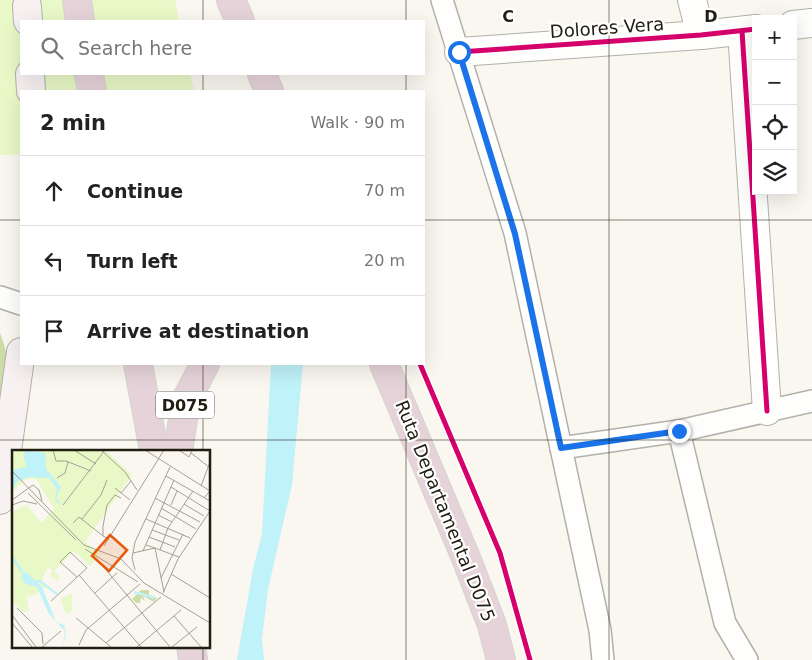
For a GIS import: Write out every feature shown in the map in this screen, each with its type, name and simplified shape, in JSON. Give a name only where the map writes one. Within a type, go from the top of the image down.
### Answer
[{"type":"highway","points":[[77,0],[80,20]]},
{"type":"highway","points":[[231,0],[240,20]]},
{"type":"highway","points":[[89,75],[92,90]]},
{"type":"highway","points":[[262,75],[269,90]]},
{"type":"highway","name":"D075","points":[[138,365],[154,450]]},
{"type":"highway","name":"D075","points":[[178,450],[186,400],[204,365]]},
{"type":"highway","points":[[371,365],[466,558]]},
{"type":"highway","name":"Ruta Departamental D075","points":[[384,365],[466,558],[492,625],[501,660]]},
{"type":"street","points":[[692,0],[701,35]]},
{"type":"street","points":[[797,25],[812,23]]},
{"type":"street","name":"Dolores Vera","points":[[459,52],[749,30]]},
{"type":"street","points":[[749,30],[767,411]]},
{"type":"street","points":[[30,75],[31,90]]},
{"type":"street","points":[[0,500],[20,359]]},
{"type":"lane","points":[[442,0],[515,234],[600,630],[603,660]]},
{"type":"lane","points":[[0,297],[20,304]]},
{"type":"lane","points":[[561,448],[679,431],[812,401]]},
{"type":"lane","points":[[679,431],[725,624],[747,660]]},
{"type":"green space","points":[[0,0],[175,0],[179,20],[20,20],[20,75],[190,75],[194,90],[20,90],[20,154],[0,155]]},
{"type":"green space","points":[[0,333],[7,354],[8,371],[0,408]]},
{"type":"water","points":[[271,365],[303,365],[292,485],[268,589],[262,639],[264,660],[237,660],[253,569],[262,534]]},
{"type":"cycle path","points":[[459,52],[701,35],[752,29]]},
{"type":"cycle path","points":[[742,31],[767,411]]},
{"type":"cycle path","points":[[420,365],[500,553],[530,660]]},
{"type":"route","points":[[459,52],[515,234],[561,448],[679,431]]}]
